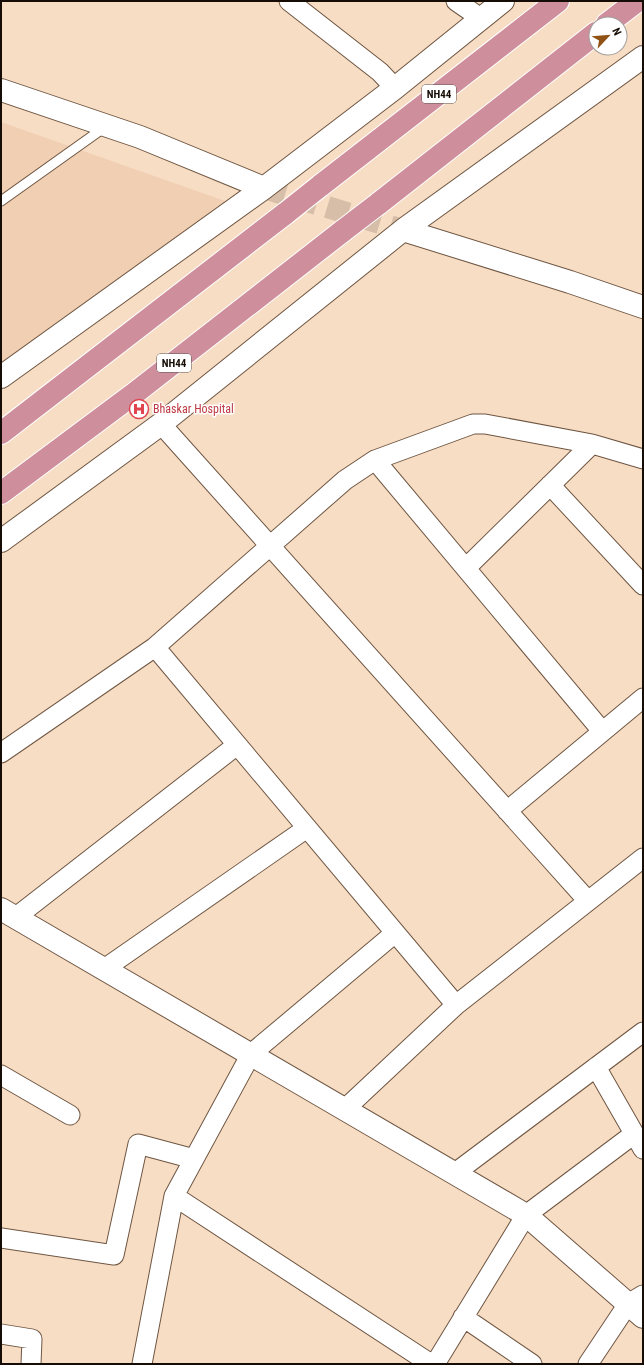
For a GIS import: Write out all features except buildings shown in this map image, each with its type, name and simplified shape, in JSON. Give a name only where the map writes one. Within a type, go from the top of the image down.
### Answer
[{"type":"highway","name":"NH44","points":[[1,433],[558,1]]},
{"type":"highway","points":[[618,16],[637,1]]},
{"type":"highway","name":"NH44","points":[[1,493],[147,384],[588,39]]},
{"type":"street","points":[[289,1],[380,72],[395,88]]},
{"type":"street","points":[[456,1],[482,18]]},
{"type":"street","points":[[1,377],[264,188],[395,88],[504,1]]},
{"type":"street","points":[[1,541],[162,424],[403,230],[643,57]]},
{"type":"street","points":[[1,90],[140,137],[264,188]]},
{"type":"street","points":[[403,230],[570,282],[643,307]]},
{"type":"street","points":[[162,424],[588,901]]},
{"type":"street","points":[[1,754],[155,647],[345,480],[375,460],[473,424],[485,424],[592,444],[643,459]]},
{"type":"street","points":[[466,568],[592,444]]},
{"type":"street","points":[[375,460],[602,731]]},
{"type":"street","points":[[550,485],[643,585]]},
{"type":"street","points":[[155,647],[456,1005]]},
{"type":"street","points":[[507,811],[643,698]]},
{"type":"street","points":[[236,745],[9,913],[526,1215],[638,1305],[588,1364]]},
{"type":"street","points":[[104,969],[307,828]]},
{"type":"street","points":[[345,1109],[456,1005],[643,858]]},
{"type":"street","points":[[142,1364],[174,1196],[251,1054],[395,933]]},
{"type":"street","points":[[455,1173],[643,1032]]},
{"type":"street","points":[[435,1364],[526,1215],[639,1142],[596,1067]]},
{"type":"street","points":[[1,1075],[70,1116]]},
{"type":"street","points":[[1,1238],[114,1255],[138,1144],[194,1159]]},
{"type":"street","points":[[174,1196],[431,1364]]},
{"type":"street","points":[[464,1317],[532,1364]]},
{"type":"street","points":[[1,1334],[32,1339],[31,1364]]},
{"type":"lane","points":[[1,201],[106,126]]},
{"type":"shaded area","points":[[1,122],[225,201],[1,369]]},
{"type":"tunnel","points":[[264,188],[403,230]]},
{"type":"place","name":"Bhaskar Hospital","points":[[139,409]]}]
